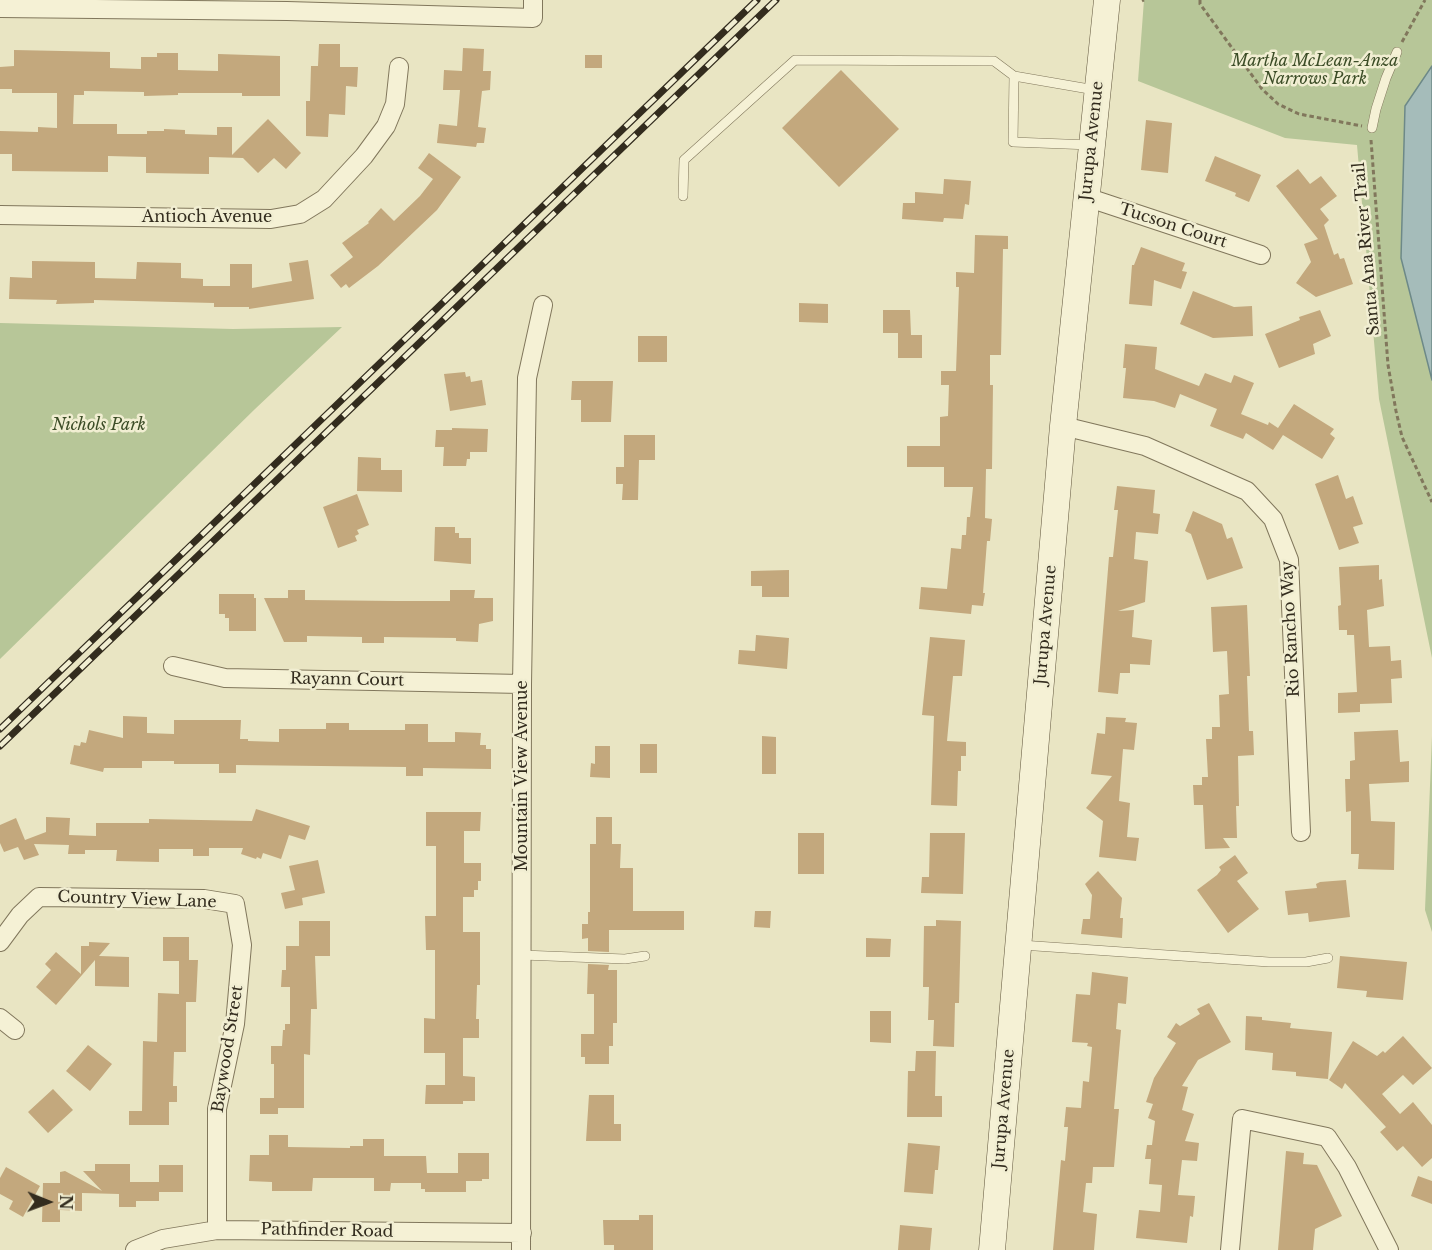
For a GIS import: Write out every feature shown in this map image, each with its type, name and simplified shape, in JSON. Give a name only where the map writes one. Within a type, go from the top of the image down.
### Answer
[{"type":"main road","name":"Jurupa Avenue","points":[[992,1250],[1063,426],[1107,0]]},
{"type":"street","points":[[0,8],[59,4],[532,9]]},
{"type":"street","name":"Antioch Avenue","points":[[0,215],[271,219],[300,214],[324,199],[364,156],[386,126],[395,104],[399,67]]},
{"type":"street","name":"Tucson Court","points":[[1086,198],[1261,255]]},
{"type":"street","name":"Mountain View Avenue","points":[[521,1241],[522,684],[526,378],[543,304]]},
{"type":"street","name":"Rio Rancho Way","points":[[1063,426],[1144,446],[1247,491],[1273,519],[1289,560],[1301,832]]},
{"type":"street","name":"Rayann Court","points":[[173,666],[225,678],[522,684]]},
{"type":"street","name":"Country View Lane","points":[[0,942],[20,915],[39,897],[204,898],[235,904]]},
{"type":"street","name":"Baywood Street","points":[[217,1230],[217,1108],[235,1024],[242,945],[235,904]]},
{"type":"street","points":[[0,1018],[15,1030]]},
{"type":"street","points":[[1230,1250],[1242,1119],[1326,1137],[1347,1167],[1389,1250]]},
{"type":"street","name":"Pathfinder Road","points":[[135,1250],[163,1239],[217,1230],[521,1241]]},
{"type":"lane","points":[[1372,128],[1386,78],[1397,52]]},
{"type":"lane","points":[[683,196],[684,160],[795,60],[994,61],[1014,76],[1097,91]]},
{"type":"lane","points":[[1014,76],[1013,142],[1092,146]]},
{"type":"lane","points":[[1018,945],[1269,962],[1306,962],[1328,958]]},
{"type":"lane","points":[[522,955],[625,959],[645,956]]},
{"type":"path","points":[[1200,0],[1200,4],[1262,89],[1278,104],[1299,114],[1372,128]]},
{"type":"path","points":[[1397,52],[1425,0]]},
{"type":"path","name":"Santa Ana River Trail","points":[[1372,128],[1371,144],[1388,365],[1402,437],[1432,502]]},
{"type":"green space","name":"Martha McLean-Anza Narrows Park","points":[[1144,0],[1432,0],[1432,658],[1379,399],[1357,145],[1285,138],[1138,81]]},
{"type":"green space","name":"Nichols Park","points":[[0,323],[233,329],[342,327],[0,659]]},
{"type":"green space","points":[[1432,736],[1432,932],[1425,910]]},
{"type":"water","points":[[1432,66],[1432,380],[1401,258],[1405,106]]},
{"type":"building","points":[[319,44],[340,44],[340,67],[358,67],[357,87],[346,86],[345,115],[329,114],[328,137],[306,136],[306,101],[310,101],[311,66],[318,66]]},
{"type":"building","points":[[463,48],[484,49],[483,71],[491,71],[490,90],[482,91],[478,127],[486,128],[484,143],[477,143],[476,147],[437,143],[439,124],[457,126],[460,90],[443,90],[444,70],[462,71]]},
{"type":"building","points":[[14,50],[110,52],[110,68],[141,69],[141,57],[157,57],[157,53],[178,53],[178,70],[218,71],[218,54],[280,56],[280,96],[242,96],[242,93],[178,93],[178,95],[144,96],[144,92],[84,91],[84,95],[74,95],[73,124],[117,124],[117,134],[147,134],[147,131],[164,131],[164,129],[185,130],[185,134],[217,135],[217,127],[232,127],[232,155],[268,119],[301,153],[286,169],[274,158],[258,173],[243,158],[209,157],[209,174],[146,173],[146,157],[108,156],[108,172],[12,171],[12,154],[0,154],[0,131],[38,132],[38,127],[57,128],[57,93],[12,93],[12,89],[0,89],[0,67],[14,66]]},
{"type":"building","points":[[585,55],[602,55],[602,68],[585,68]]},
{"type":"building","points":[[841,70],[899,129],[839,187],[782,128]]},
{"type":"building","points":[[1146,120],[1172,123],[1168,173],[1141,170]]},
{"type":"building","points":[[429,153],[461,177],[437,210],[378,266],[349,288],[346,284],[341,288],[330,275],[353,257],[342,243],[369,223],[381,208],[394,221],[420,196],[433,179],[418,168]]},
{"type":"building","points":[[1215,156],[1261,175],[1249,202],[1235,196],[1236,193],[1205,181]]},
{"type":"building","points":[[1298,169],[1310,184],[1321,176],[1337,196],[1320,209],[1329,220],[1324,225],[1334,255],[1338,253],[1340,259],[1344,258],[1353,284],[1316,297],[1296,283],[1311,262],[1304,244],[1318,239],[1276,186]]},
{"type":"building","points":[[944,179],[971,181],[969,205],[965,204],[963,219],[944,218],[943,222],[902,219],[903,203],[915,203],[915,192],[943,194]]},
{"type":"building","points":[[975,235],[1008,236],[1008,249],[1003,249],[1001,355],[990,355],[990,385],[993,385],[992,469],[986,469],[985,518],[992,519],[990,541],[987,541],[983,593],[985,593],[983,606],[972,605],[971,614],[919,609],[921,587],[947,589],[951,548],[961,549],[962,535],[966,535],[967,517],[970,517],[973,487],[944,487],[944,467],[907,467],[907,446],[940,446],[940,417],[948,416],[949,385],[941,385],[941,371],[956,371],[959,287],[956,287],[956,272],[974,273]]},
{"type":"building","points":[[1141,247],[1185,263],[1182,271],[1187,272],[1181,289],[1154,280],[1152,306],[1129,304],[1132,265]]},
{"type":"building","points":[[308,260],[314,299],[249,309],[249,307],[214,307],[214,303],[94,300],[94,303],[56,304],[57,300],[9,299],[10,277],[32,278],[32,261],[95,262],[95,278],[136,279],[137,262],[181,263],[181,278],[203,279],[203,286],[230,286],[230,264],[252,264],[252,288],[292,281],[289,263]]},
{"type":"building","points":[[1193,291],[1234,307],[1252,306],[1253,336],[1213,338],[1180,324]]},
{"type":"building","points":[[799,303],[828,304],[828,323],[799,322]]},
{"type":"building","points":[[883,310],[910,310],[911,335],[922,335],[922,358],[898,358],[898,333],[883,333]]},
{"type":"building","points":[[1320,310],[1331,336],[1313,344],[1315,354],[1279,368],[1265,334],[1300,320],[1299,317]]},
{"type":"building","points":[[638,336],[667,336],[667,362],[638,362]]},
{"type":"building","points":[[1125,344],[1157,347],[1155,369],[1199,386],[1205,373],[1231,383],[1234,375],[1254,383],[1241,414],[1268,425],[1269,422],[1278,428],[1294,404],[1334,429],[1330,434],[1335,438],[1322,459],[1283,435],[1273,450],[1246,433],[1243,439],[1210,426],[1217,409],[1180,394],[1175,408],[1154,401],[1123,398],[1126,368],[1123,368]]},
{"type":"building","points":[[465,372],[466,377],[470,376],[471,382],[482,380],[486,405],[450,411],[444,374]]},
{"type":"building","points":[[572,381],[613,381],[611,422],[581,422],[581,400],[571,400]]},
{"type":"building","points":[[452,428],[488,429],[487,452],[470,452],[470,459],[467,459],[466,466],[443,466],[444,447],[435,447],[436,430],[452,430]]},
{"type":"building","points":[[624,435],[655,435],[655,460],[639,460],[638,500],[622,500],[623,484],[616,484],[616,467],[624,467]]},
{"type":"building","points":[[358,457],[381,458],[381,470],[402,470],[402,492],[357,491]]},
{"type":"building","points":[[1338,475],[1346,499],[1353,496],[1363,524],[1353,527],[1359,543],[1339,550],[1315,484]]},
{"type":"building","points":[[1117,486],[1155,490],[1153,513],[1160,514],[1158,534],[1136,532],[1134,559],[1148,561],[1145,602],[1118,611],[1134,610],[1132,637],[1152,640],[1150,665],[1130,664],[1130,673],[1120,673],[1118,694],[1098,692],[1109,557],[1113,557],[1118,510],[1114,510]]},
{"type":"building","points":[[357,494],[369,525],[357,530],[359,534],[355,536],[357,541],[338,548],[323,507]]},
{"type":"building","points":[[1193,511],[1222,524],[1227,539],[1232,537],[1243,568],[1207,580],[1191,534],[1185,531]]},
{"type":"building","points":[[435,527],[455,527],[455,533],[459,533],[459,538],[471,538],[471,564],[434,561]]},
{"type":"building","points":[[1379,565],[1379,580],[1382,579],[1384,606],[1367,610],[1369,647],[1390,646],[1391,661],[1401,660],[1402,678],[1391,679],[1392,703],[1360,704],[1360,712],[1338,713],[1338,693],[1357,692],[1354,635],[1347,635],[1347,630],[1339,630],[1338,606],[1341,605],[1339,567]]},
{"type":"building","points":[[789,570],[789,597],[762,597],[762,586],[751,586],[751,571]]},
{"type":"building","points":[[288,590],[305,590],[305,600],[450,601],[450,590],[475,590],[474,598],[493,598],[493,621],[479,624],[478,642],[456,641],[456,638],[384,637],[384,643],[362,643],[362,637],[307,636],[307,642],[284,642],[264,598],[288,598]]},
{"type":"building","points":[[219,594],[254,594],[256,631],[229,631],[229,618],[225,618],[225,614],[219,614]]},
{"type":"building","points":[[1247,605],[1250,676],[1247,676],[1249,731],[1253,731],[1254,755],[1238,756],[1237,838],[1223,838],[1230,848],[1205,849],[1203,805],[1194,805],[1193,785],[1202,785],[1202,777],[1208,777],[1206,739],[1212,739],[1212,727],[1220,727],[1219,695],[1229,694],[1227,651],[1213,652],[1211,607]]},
{"type":"building","points":[[756,635],[789,638],[787,669],[738,664],[739,650],[755,651]]},
{"type":"building","points":[[930,637],[965,640],[962,676],[953,676],[947,741],[966,742],[966,756],[961,756],[961,771],[958,771],[957,806],[931,805],[934,716],[922,715]]},
{"type":"building","points":[[123,716],[147,717],[147,733],[174,734],[174,720],[241,720],[240,739],[279,742],[279,729],[326,729],[326,723],[349,723],[349,730],[405,730],[405,724],[428,724],[428,742],[455,742],[455,732],[481,733],[480,745],[486,745],[486,749],[491,749],[491,769],[423,768],[423,776],[406,776],[406,767],[236,765],[236,773],[219,773],[219,764],[142,761],[142,768],[104,768],[103,772],[70,764],[74,745],[80,746],[81,742],[86,743],[89,730],[123,738]]},
{"type":"building","points":[[1106,717],[1126,718],[1125,722],[1137,723],[1134,750],[1123,749],[1119,801],[1130,803],[1127,837],[1139,838],[1136,861],[1099,857],[1103,821],[1086,808],[1112,776],[1091,774],[1097,733],[1105,734]]},
{"type":"building","points":[[1398,730],[1400,762],[1409,761],[1409,782],[1369,784],[1371,821],[1395,822],[1394,870],[1358,869],[1359,854],[1351,854],[1351,811],[1346,812],[1345,779],[1350,779],[1350,761],[1355,760],[1354,732]]},
{"type":"building","points":[[762,736],[776,737],[776,774],[762,774]]},
{"type":"building","points":[[640,744],[657,744],[657,773],[640,773]]},
{"type":"building","points":[[595,746],[610,746],[610,778],[590,777],[591,763],[595,764]]},
{"type":"building","points":[[256,809],[310,826],[305,840],[289,835],[281,859],[263,853],[261,859],[257,857],[256,859],[241,854],[243,848],[209,848],[209,856],[193,856],[193,849],[159,849],[159,862],[116,861],[117,850],[85,850],[85,854],[68,854],[69,845],[34,844],[39,855],[24,860],[18,847],[4,852],[0,843],[0,825],[16,818],[25,840],[46,832],[46,817],[70,818],[69,835],[96,836],[96,823],[149,823],[149,819],[252,821]]},
{"type":"building","points":[[426,812],[481,812],[480,831],[464,831],[464,863],[481,863],[481,881],[478,881],[478,890],[474,890],[474,897],[463,897],[463,932],[480,932],[480,985],[477,985],[476,1019],[479,1019],[479,1038],[463,1038],[463,1076],[475,1077],[475,1101],[463,1101],[463,1104],[425,1104],[426,1085],[445,1085],[445,1053],[424,1053],[424,1018],[435,1019],[435,950],[426,950],[425,916],[436,916],[436,846],[426,846]]},
{"type":"building","points":[[596,817],[612,817],[612,844],[621,844],[620,868],[633,868],[633,911],[684,911],[684,930],[609,930],[609,952],[588,951],[588,938],[582,939],[582,924],[588,924],[588,912],[590,912],[590,844],[596,844]]},
{"type":"building","points":[[798,833],[824,833],[824,874],[798,874]]},
{"type":"building","points":[[930,833],[965,833],[963,894],[921,893],[922,877],[929,877]]},
{"type":"building","points":[[1235,855],[1248,873],[1237,881],[1259,909],[1228,933],[1197,890],[1217,875],[1221,870],[1219,867]]},
{"type":"building","points":[[318,860],[325,893],[302,898],[303,905],[285,909],[281,893],[295,890],[289,866]]},
{"type":"building","points":[[1098,871],[1122,898],[1120,918],[1123,918],[1122,938],[1081,934],[1083,919],[1090,919],[1092,895],[1085,884]]},
{"type":"building","points":[[1346,880],[1350,917],[1309,922],[1308,913],[1288,915],[1285,891],[1317,888],[1316,884],[1320,882]]},
{"type":"building","points":[[755,911],[771,911],[770,928],[754,927]]},
{"type":"building","points":[[936,920],[961,921],[959,1003],[955,1003],[954,1047],[933,1046],[934,1020],[928,1020],[929,987],[923,987],[924,926],[936,926]]},
{"type":"building","points":[[299,921],[330,921],[330,956],[315,956],[317,1009],[311,1009],[310,1055],[304,1054],[304,1108],[278,1108],[278,1114],[260,1114],[260,1098],[274,1098],[274,1064],[271,1064],[271,1046],[282,1046],[285,1024],[290,1024],[290,987],[281,987],[282,970],[286,970],[286,946],[299,946]]},
{"type":"building","points":[[163,937],[189,937],[189,960],[198,960],[196,1002],[186,1002],[186,1052],[174,1052],[173,1086],[177,1086],[177,1102],[169,1102],[169,1125],[129,1125],[129,1111],[142,1111],[143,1041],[157,1042],[158,993],[179,994],[179,961],[163,961]]},
{"type":"building","points":[[866,938],[891,939],[890,957],[866,957]]},
{"type":"building","points":[[89,942],[110,943],[99,956],[129,957],[129,987],[95,986],[95,960],[56,1005],[36,987],[51,970],[45,964],[56,952],[81,974],[81,946],[89,946]]},
{"type":"building","points":[[1340,956],[1407,962],[1403,1000],[1366,997],[1367,991],[1337,988]]},
{"type":"building","points":[[588,964],[609,965],[608,970],[617,970],[617,1023],[613,1023],[613,1046],[609,1046],[609,1064],[585,1064],[585,1057],[581,1057],[581,1034],[594,1034],[594,994],[587,994]]},
{"type":"building","points":[[1092,972],[1128,977],[1126,1004],[1118,1003],[1116,1029],[1121,1030],[1114,1109],[1119,1109],[1114,1167],[1093,1167],[1092,1183],[1086,1183],[1083,1212],[1097,1214],[1094,1250],[1053,1250],[1061,1160],[1065,1161],[1068,1127],[1064,1127],[1066,1107],[1081,1108],[1083,1081],[1089,1082],[1092,1047],[1087,1046],[1088,1043],[1072,1042],[1076,994],[1090,995]]},
{"type":"building","points":[[1209,1003],[1231,1042],[1198,1060],[1182,1086],[1188,1087],[1182,1110],[1194,1114],[1185,1141],[1199,1143],[1197,1161],[1182,1160],[1178,1195],[1195,1196],[1187,1243],[1136,1238],[1139,1210],[1160,1212],[1162,1185],[1149,1184],[1151,1159],[1145,1159],[1147,1145],[1152,1145],[1155,1121],[1148,1118],[1153,1104],[1146,1102],[1154,1078],[1176,1043],[1167,1037],[1176,1023],[1180,1026],[1200,1014],[1197,1009]]},
{"type":"building","points":[[870,1011],[891,1011],[891,1043],[870,1042]]},
{"type":"building","points":[[1246,1016],[1291,1023],[1290,1028],[1332,1032],[1328,1079],[1296,1076],[1296,1072],[1272,1070],[1273,1053],[1245,1050]]},
{"type":"building","points":[[1403,1036],[1432,1068],[1413,1085],[1403,1075],[1382,1094],[1400,1114],[1413,1102],[1432,1125],[1432,1158],[1422,1167],[1403,1146],[1397,1151],[1380,1132],[1386,1127],[1345,1083],[1342,1089],[1329,1080],[1353,1041],[1377,1056],[1383,1051],[1385,1053]]},
{"type":"building","points":[[88,1045],[112,1064],[90,1091],[66,1071]]},
{"type":"building","points":[[916,1051],[936,1051],[935,1096],[942,1096],[942,1117],[907,1117],[908,1071],[915,1071]]},
{"type":"building","points":[[53,1089],[73,1110],[48,1133],[28,1112]]},
{"type":"building","points":[[589,1095],[614,1095],[614,1124],[621,1124],[621,1141],[586,1141]]},
{"type":"building","points":[[269,1135],[288,1135],[288,1147],[350,1148],[350,1146],[363,1146],[363,1139],[384,1139],[384,1156],[426,1156],[427,1173],[458,1173],[458,1153],[489,1153],[489,1179],[466,1181],[466,1192],[425,1192],[425,1189],[421,1189],[421,1183],[391,1183],[390,1191],[374,1191],[374,1178],[313,1178],[312,1191],[272,1191],[272,1182],[249,1181],[250,1155],[269,1155]]},
{"type":"building","points":[[908,1143],[940,1146],[933,1194],[904,1192]]},
{"type":"building","points":[[1286,1151],[1304,1153],[1303,1164],[1317,1165],[1342,1216],[1315,1229],[1313,1250],[1278,1250]]},
{"type":"building","points":[[95,1164],[130,1164],[130,1182],[159,1182],[159,1165],[183,1165],[183,1192],[159,1192],[159,1201],[136,1201],[136,1207],[119,1207],[119,1194],[82,1193],[82,1211],[60,1210],[60,1222],[42,1222],[43,1183],[60,1183],[60,1172],[65,1171],[102,1191],[83,1171],[95,1171]]},
{"type":"building","points":[[6,1167],[40,1186],[23,1217],[9,1209],[13,1201],[0,1194],[0,1178]]},
{"type":"building","points":[[1418,1176],[1432,1181],[1432,1204],[1411,1196]]},
{"type":"building","points":[[639,1215],[653,1215],[653,1250],[614,1250],[614,1245],[604,1245],[603,1220],[639,1220]]},
{"type":"building","points":[[900,1225],[932,1228],[930,1250],[898,1250]]},
{"type":"railway","points":[[0,729],[757,0]]},
{"type":"railway","points":[[0,746],[776,0]]}]
